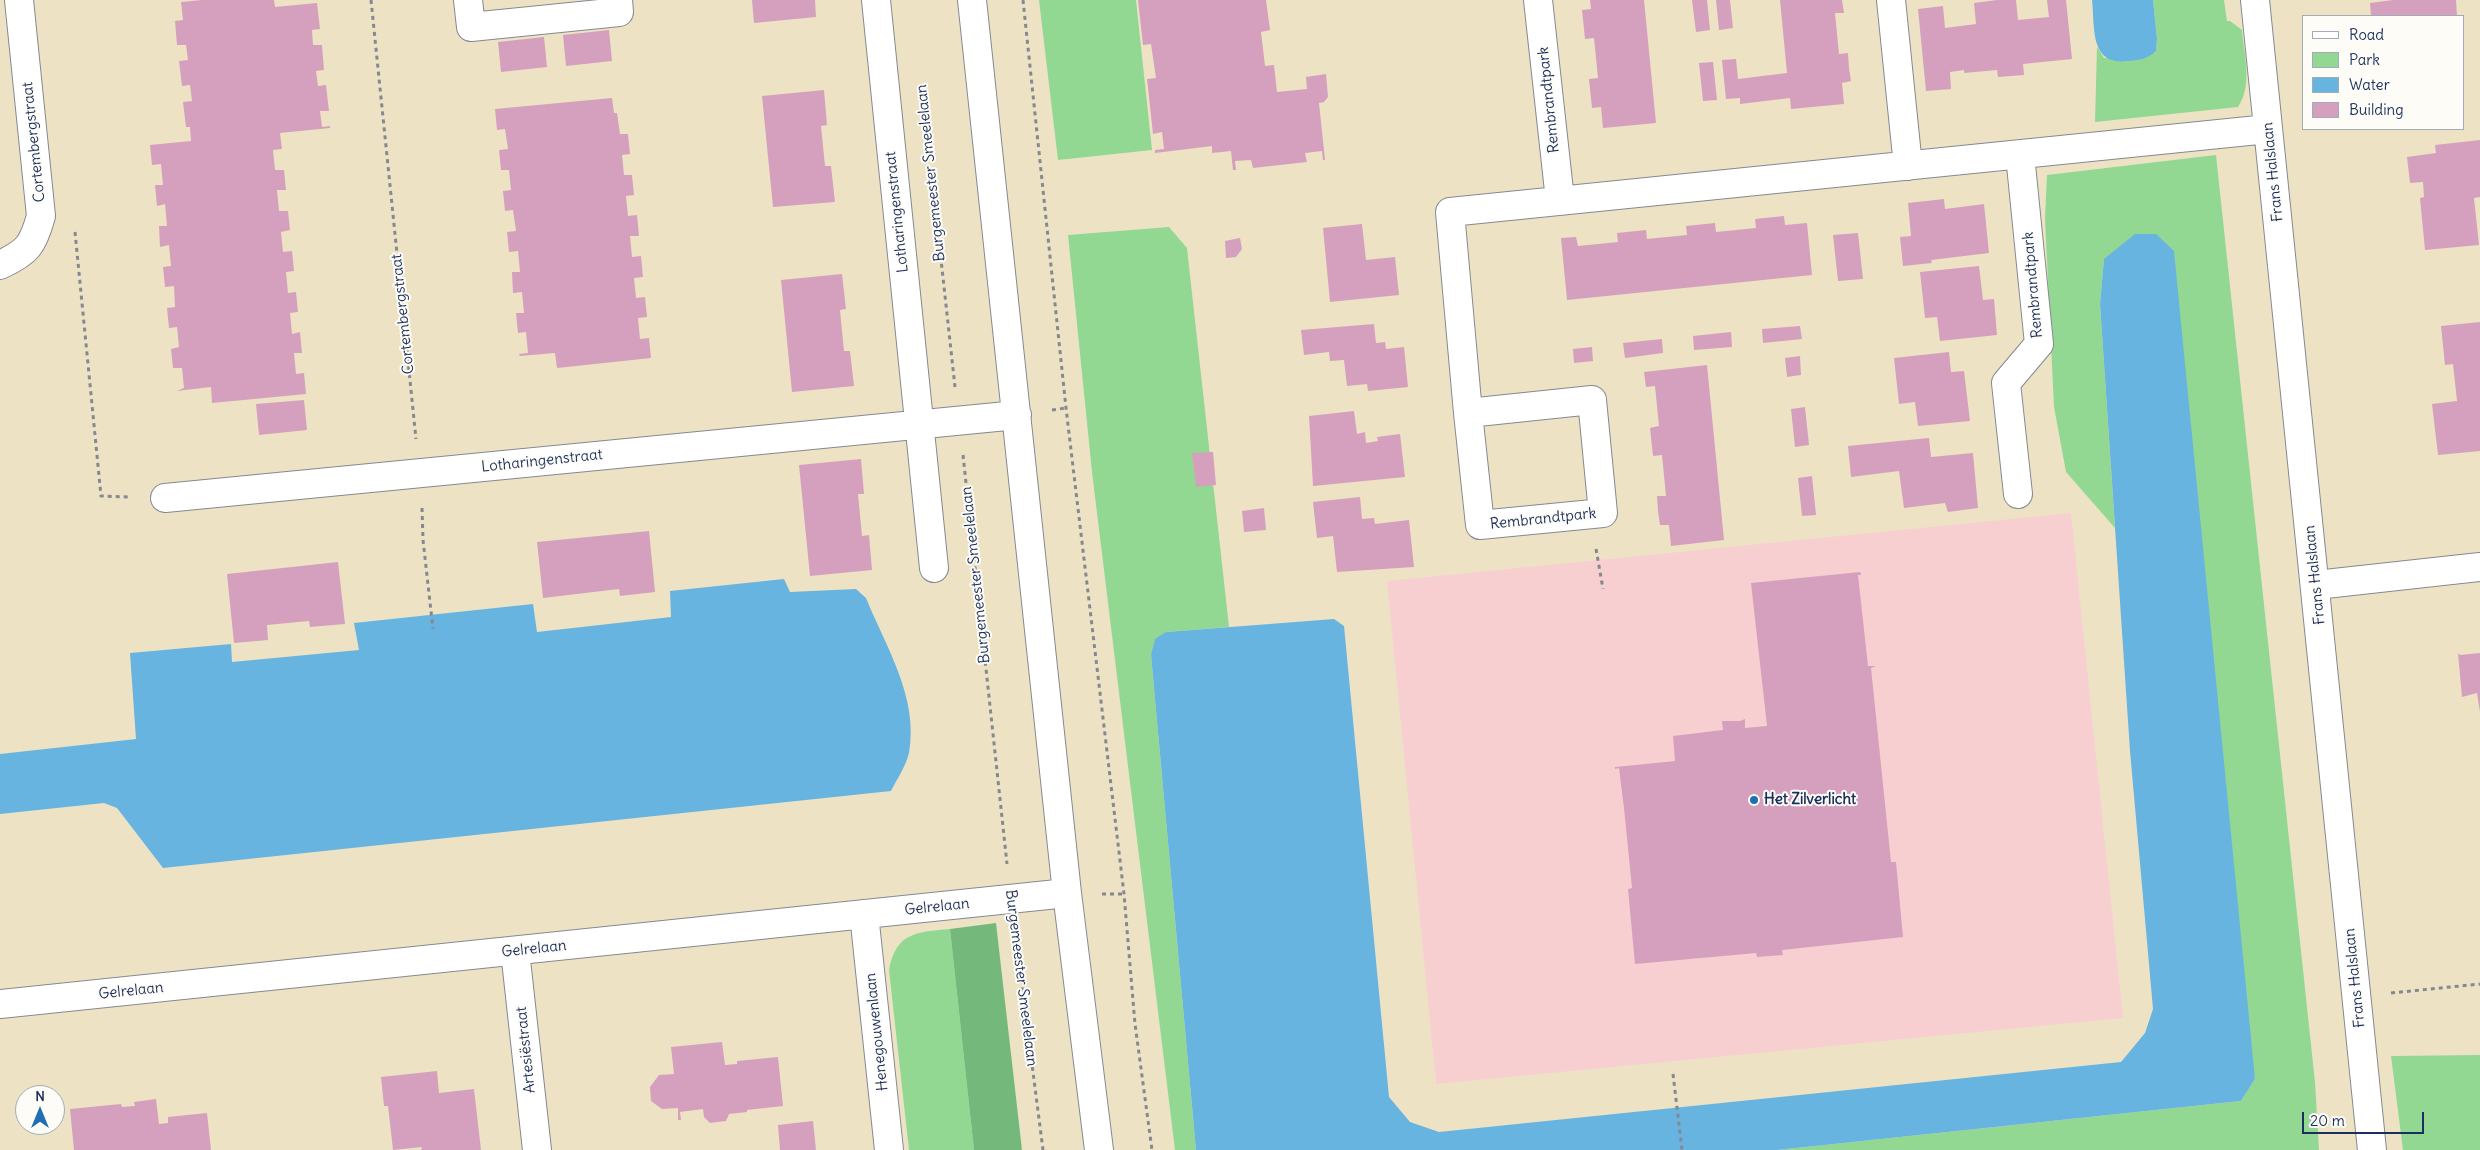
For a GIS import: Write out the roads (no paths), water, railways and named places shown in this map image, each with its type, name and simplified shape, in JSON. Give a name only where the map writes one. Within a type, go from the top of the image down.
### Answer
[{"type":"street","name":"Cortembergstraat","points":[[0,264],[12,259],[34,241],[41,216],[19,0]]},
{"type":"street","points":[[468,0],[471,27],[619,12],[618,0]]},
{"type":"street","name":"Lotharingenstraat","points":[[876,0],[934,568]]},
{"type":"street","points":[[972,0],[1067,893],[1099,1150]]},
{"type":"street","name":"Rembrandtpark","points":[[1538,0],[1560,200]]},
{"type":"street","points":[[1891,0],[1908,166]]},
{"type":"street","name":"Frans Halslaan","points":[[2255,0],[2372,1150]]},
{"type":"street","name":"Rembrandtpark","points":[[1468,413],[1592,400],[1603,513],[1480,526],[1468,413],[1450,212],[2268,129]]},
{"type":"street","name":"Rembrandtpark","points":[[2018,494],[2006,383],[2039,344],[2020,155]]},
{"type":"street","name":"Lotharingenstraat","points":[[165,498],[959,419],[1017,415]]},
{"type":"street","points":[[2316,585],[2480,567]]},
{"type":"street","name":"Gelrelaan","points":[[0,1004],[1067,893]]},
{"type":"street","name":"Henegouwenlaan","points":[[864,914],[889,1150]]},
{"type":"street","name":"Artesiëstraat","points":[[515,950],[537,1150]]},
{"type":"water","points":[[2092,0],[2153,0],[2157,39],[2156,51],[2146,58],[2127,61],[2115,61],[2106,57],[2100,51],[2096,42]]},
{"type":"water","points":[[2135,234],[2156,234],[2174,251],[2255,1079],[2241,1101],[1777,1150],[1196,1150],[1151,655],[1155,639],[1166,632],[1334,619],[1344,626],[1389,1097],[1410,1122],[1439,1132],[2121,1062],[2145,1033],[2153,1009],[2130,751],[2100,304],[2104,259]]},
{"type":"water","points":[[784,579],[790,592],[856,589],[866,598],[899,673],[909,712],[911,733],[908,758],[891,791],[163,868],[117,808],[104,803],[0,814],[0,754],[136,739],[130,653],[231,644],[232,662],[359,650],[354,623],[533,604],[537,632],[671,617],[670,591]]},
{"type":"place","name":"Het Zilverlicht","points":[[1754,800]]}]
